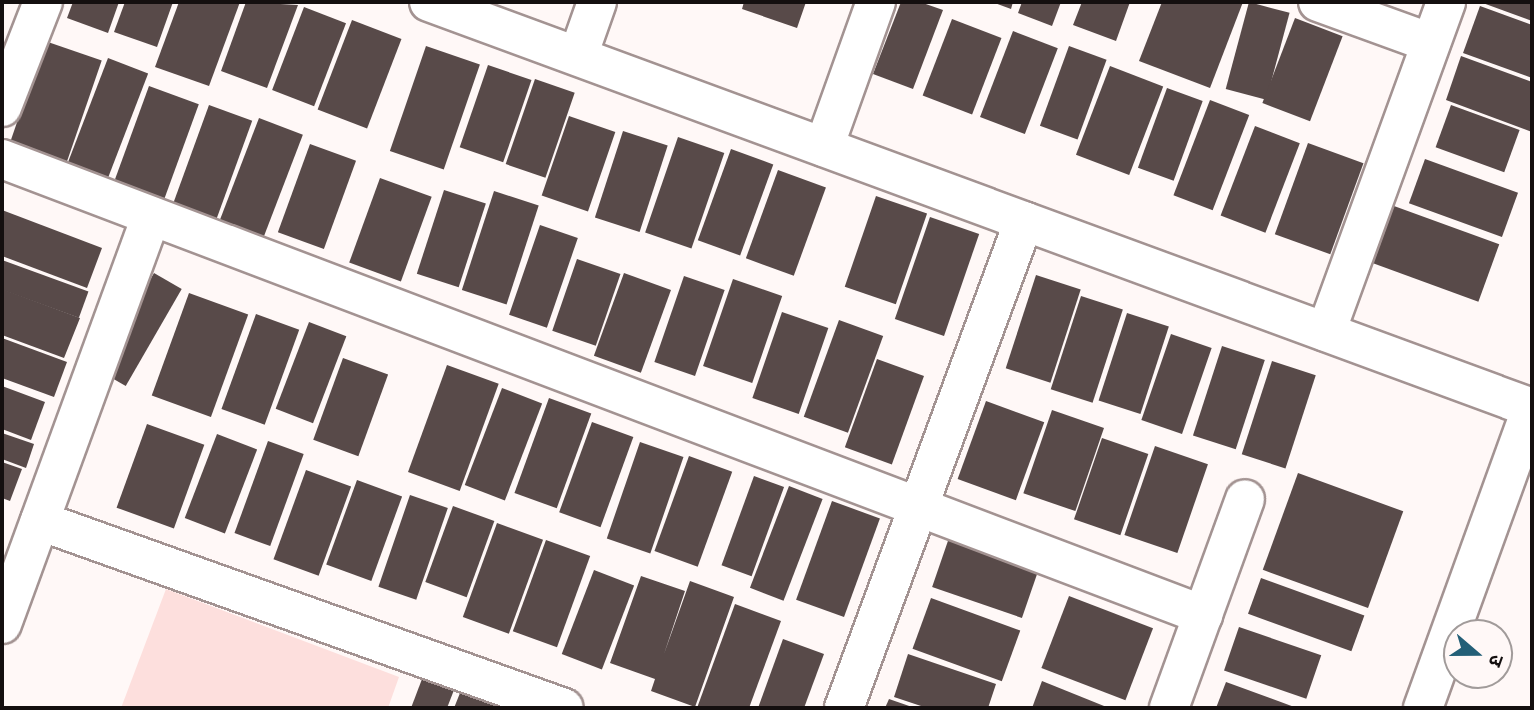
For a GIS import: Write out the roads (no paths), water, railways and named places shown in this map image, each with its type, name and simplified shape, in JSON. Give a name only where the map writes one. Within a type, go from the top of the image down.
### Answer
[{"type":"street","points":[[2,107],[43,2]]},
{"type":"street","points":[[429,2],[1532,408],[1423,708]]},
{"type":"street","points":[[578,57],[597,2]]},
{"type":"street","points":[[824,147],[876,2]]},
{"type":"street","points":[[1318,2],[1431,43]]},
{"type":"street","points":[[1326,332],[1446,2]]},
{"type":"street","points":[[2,159],[1203,615]]},
{"type":"street","points":[[2,624],[151,215]]},
{"type":"street","points":[[844,708],[1024,221]]},
{"type":"street","points":[[1169,708],[1245,499]]},
{"type":"street","points":[[40,521],[564,708]]}]
